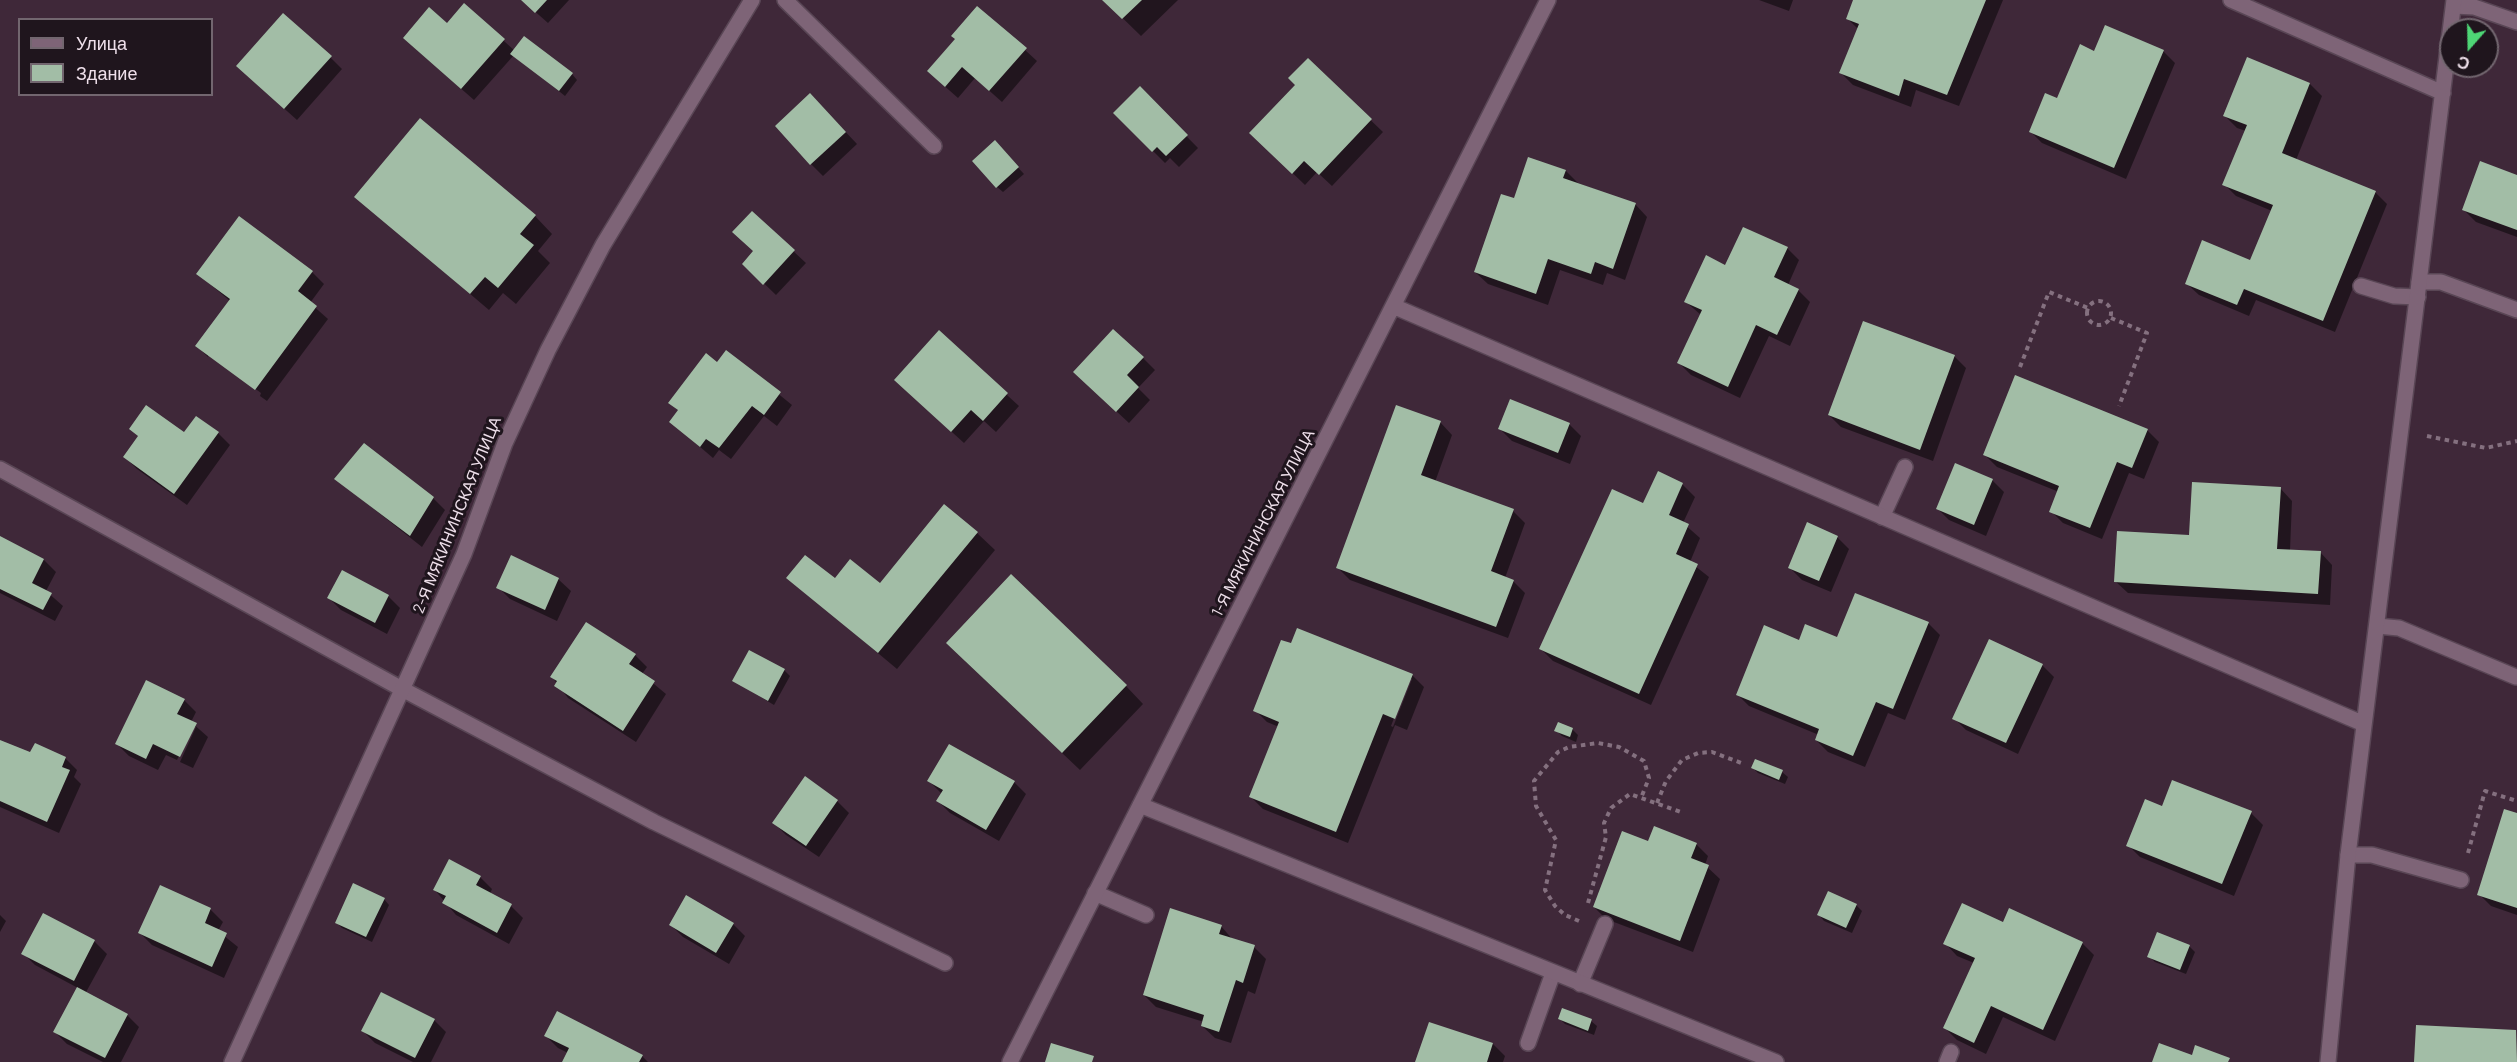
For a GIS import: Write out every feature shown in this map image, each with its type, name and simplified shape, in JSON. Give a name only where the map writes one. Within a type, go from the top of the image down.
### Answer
[{"type":"street","name":"2-Я МЯКИНИНСКАЯ УЛИЦА","points":[[232,1062],[464,554],[505,443],[548,350],[603,245],[752,0]]},
{"type":"street","points":[[784,0],[934,146]]},
{"type":"street","name":"1-Я МЯКИНИНСКАЯ УЛИЦА","points":[[1010,1062],[1548,0]]},
{"type":"street","points":[[2231,0],[2443,93]]},
{"type":"street","points":[[2328,1062],[2348,855],[2454,3],[2474,7],[2517,22]]},
{"type":"street","points":[[2419,282],[2441,282],[2517,310]]},
{"type":"street","points":[[2361,286],[2394,296],[2418,297]]},
{"type":"street","points":[[1393,306],[2364,724]]},
{"type":"street","points":[[1882,517],[1905,467]]},
{"type":"street","points":[[0,469],[402,689],[654,822],[945,963]]},
{"type":"street","points":[[2377,626],[2399,628],[2516,677]]},
{"type":"street","points":[[1140,804],[1776,1062]]},
{"type":"street","points":[[2348,855],[2372,855],[2461,880]]},
{"type":"street","points":[[1095,893],[1146,915]]},
{"type":"street","points":[[1580,984],[1605,924]]},
{"type":"street","points":[[1528,1043],[1553,973]]},
{"type":"path","points":[[2020,367],[2049,292],[2088,308]]},
{"type":"path","points":[[2102,300],[2109,306],[2111,318],[2105,324],[2093,324],[2088,319],[2088,308],[2092,302],[2102,300]]},
{"type":"path","points":[[2111,318],[2147,333],[2118,406]]},
{"type":"path","points":[[2400,435],[2422,435],[2486,448],[2517,441]]},
{"type":"path","points":[[1582,922],[1565,915],[1555,906],[1545,890],[1556,840],[1536,806],[1534,781],[1558,752],[1569,747],[1598,743],[1619,747],[1644,761],[1649,778],[1641,798]]},
{"type":"path","points":[[1657,804],[1666,781],[1682,760],[1698,753],[1712,752],[1744,764]]},
{"type":"path","points":[[2461,880],[2485,791],[2517,801]]},
{"type":"path","points":[[1586,910],[1606,837],[1604,822],[1611,808],[1630,794],[1681,812]]},
{"type":"path","points":[[1580,929],[1584,916]]},
{"type":"building","points":[[521,0],[547,0],[535,13]]},
{"type":"building","points":[[1102,0],[1142,0],[1122,19]]},
{"type":"building","points":[[1853,0],[1986,0],[1947,95],[1904,79],[1899,96],[1839,73],[1859,24],[1846,19]]},
{"type":"building","points":[[464,3],[505,39],[461,89],[403,38],[429,7],[447,23]]},
{"type":"building","points":[[977,6],[1027,48],[989,91],[962,67],[945,87],[927,71],[955,39],[951,36]]},
{"type":"building","points":[[283,13],[332,56],[284,109],[236,66]]},
{"type":"building","points":[[2105,25],[2164,50],[2114,168],[2029,132],[2045,93],[2057,98],[2080,44],[2094,51]]},
{"type":"building","points":[[524,36],[573,73],[559,91],[510,54]]},
{"type":"building","points":[[2247,57],[2310,83],[2282,153],[2376,191],[2323,321],[2244,289],[2237,305],[2185,284],[2202,240],[2250,260],[2273,205],[2222,185],[2247,125],[2223,116]]},
{"type":"building","points":[[1308,58],[1372,119],[1319,175],[1304,161],[1292,174],[1249,133],[1295,85],[1288,78]]},
{"type":"building","points":[[1140,86],[1188,135],[1166,156],[1157,147],[1152,152],[1113,113]]},
{"type":"building","points":[[810,93],[846,132],[810,165],[775,126]]},
{"type":"building","points":[[420,118],[536,215],[520,234],[534,245],[498,288],[485,277],[470,294],[354,197]]},
{"type":"building","points":[[995,140],[1019,167],[996,188],[972,161]]},
{"type":"building","points":[[1528,157],[1566,170],[1563,178],[1636,203],[1613,269],[1595,262],[1591,274],[1548,259],[1536,294],[1474,272],[1501,194],[1514,198]]},
{"type":"building","points":[[2480,161],[2517,175],[2517,230],[2462,210]]},
{"type":"building","points":[[752,211],[795,250],[763,285],[742,264],[753,251],[732,232]]},
{"type":"building","points":[[239,216],[313,271],[298,291],[317,306],[255,390],[195,346],[230,299],[196,274]]},
{"type":"building","points":[[1743,227],[1788,247],[1774,277],[1799,289],[1777,335],[1756,325],[1728,387],[1677,363],[1702,310],[1684,302],[1706,255],[1725,265]]},
{"type":"building","points":[[1863,321],[1955,355],[1920,450],[1828,415]]},
{"type":"building","points":[[1113,329],[1144,357],[1127,375],[1139,387],[1116,412],[1073,372]]},
{"type":"building","points":[[939,330],[1008,393],[983,421],[971,410],[951,432],[894,380]]},
{"type":"building","points":[[726,350],[781,392],[764,415],[752,406],[719,448],[706,439],[700,447],[669,422],[678,410],[668,403],[706,353],[717,362]]},
{"type":"building","points":[[2015,375],[2148,429],[2132,468],[2117,462],[2090,528],[2049,512],[2059,486],[1983,455]]},
{"type":"building","points":[[1510,399],[1570,423],[1558,453],[1498,429]]},
{"type":"building","points":[[146,405],[184,432],[196,416],[219,432],[174,494],[123,457],[138,436],[129,429]]},
{"type":"building","points":[[1396,405],[1441,421],[1421,475],[1514,509],[1491,571],[1514,580],[1496,627],[1336,568]]},
{"type":"building","points":[[364,443],[434,497],[410,536],[334,479]]},
{"type":"building","points":[[1955,463],[1993,479],[1974,525],[1936,509]]},
{"type":"building","points":[[1658,471],[1683,483],[1669,515],[1689,524],[1676,554],[1698,564],[1639,694],[1539,649],[1612,489],[1643,503]]},
{"type":"building","points":[[2192,482],[2281,487],[2277,549],[2321,551],[2318,594],[2114,582],[2117,531],[2189,535]]},
{"type":"building","points":[[944,504],[978,532],[878,653],[786,578],[805,555],[835,578],[850,559],[880,583]]},
{"type":"building","points":[[1807,522],[1838,536],[1819,581],[1788,568]]},
{"type":"building","points":[[0,536],[44,559],[32,583],[52,593],[43,610],[0,589]]},
{"type":"building","points":[[511,555],[559,578],[545,610],[496,588]]},
{"type":"building","points":[[342,570],[389,595],[375,623],[327,598]]},
{"type":"building","points":[[1011,574],[1127,685],[1062,753],[946,643]]},
{"type":"building","points":[[1855,593],[1929,622],[1893,709],[1876,702],[1853,756],[1815,740],[1819,729],[1736,695],[1764,625],[1799,640],[1805,624],[1837,637]]},
{"type":"building","points":[[586,622],[636,654],[629,664],[655,681],[623,731],[554,686],[557,681],[550,677]]},
{"type":"building","points":[[1297,628],[1413,674],[1395,719],[1383,714],[1336,832],[1249,797],[1279,722],[1253,711],[1281,640],[1291,643]]},
{"type":"building","points":[[1989,639],[2043,664],[2006,743],[1952,719]]},
{"type":"building","points":[[749,650],[785,669],[768,701],[732,681]]},
{"type":"building","points":[[146,680],[185,699],[177,714],[197,723],[180,757],[153,744],[146,759],[115,744]]},
{"type":"building","points":[[1558,722],[1573,728],[1570,737],[1554,731]]},
{"type":"building","points":[[0,740],[30,752],[35,743],[66,757],[62,767],[70,770],[47,822],[0,801]]},
{"type":"building","points":[[949,744],[1015,781],[986,830],[936,801],[943,790],[927,781]]},
{"type":"building","points":[[1755,759],[1783,770],[1779,780],[1751,768]]},
{"type":"building","points":[[805,776],[838,800],[806,846],[772,823]]},
{"type":"building","points":[[2172,780],[2252,811],[2222,884],[2126,846],[2145,799],[2162,806]]},
{"type":"building","points":[[2504,809],[2517,813],[2517,908],[2477,895]]},
{"type":"building","points":[[1654,826],[1697,843],[1691,858],[1709,865],[1680,941],[1593,907],[1622,831],[1648,841]]},
{"type":"building","points":[[449,859],[481,876],[476,885],[512,904],[497,933],[442,903],[446,896],[433,890]]},
{"type":"building","points":[[353,883],[385,898],[366,937],[335,923]]},
{"type":"building","points":[[160,885],[211,908],[205,923],[227,933],[212,967],[138,933]]},
{"type":"building","points":[[1828,891],[1857,904],[1846,928],[1817,915]]},
{"type":"building","points":[[686,895],[734,923],[716,953],[669,925]]},
{"type":"building","points":[[1962,903],[2003,922],[2009,908],[2083,942],[2043,1030],[1991,1006],[1974,1043],[1943,1028],[1975,958],[1943,944]]},
{"type":"building","points":[[1170,908],[1222,925],[1219,934],[1255,945],[1243,983],[1236,980],[1219,1032],[1201,1026],[1204,1015],[1143,995]]},
{"type":"building","points":[[43,913],[95,940],[74,981],[21,954]]},
{"type":"building","points":[[2157,932],[2190,945],[2180,970],[2147,957]]},
{"type":"building","points":[[77,987],[128,1014],[105,1058],[53,1032]]},
{"type":"building","points":[[381,992],[435,1019],[415,1058],[361,1031]]},
{"type":"building","points":[[1562,1008],[1592,1019],[1588,1031],[1558,1019]]},
{"type":"building","points":[[557,1011],[643,1055],[639,1062],[562,1062],[569,1048],[544,1036]]},
{"type":"building","points":[[1429,1022],[1493,1043],[1487,1062],[1415,1062]]},
{"type":"building","points":[[2416,1025],[2516,1030],[2517,1062],[2414,1062]]},
{"type":"building","points":[[1051,1043],[1094,1056],[1092,1062],[1045,1062]]},
{"type":"building","points":[[2159,1043],[2192,1055],[2195,1045],[2230,1058],[2228,1062],[2152,1062]]}]
